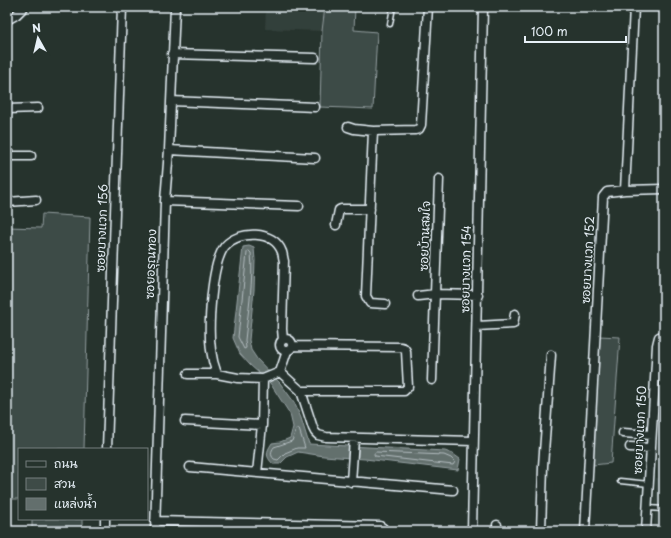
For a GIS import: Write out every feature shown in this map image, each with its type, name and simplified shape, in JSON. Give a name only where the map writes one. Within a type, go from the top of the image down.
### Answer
[{"type":"street","points":[[7,20],[16,15],[24,7]]},
{"type":"street","name":"ซอยบางแวก 156","points":[[107,448],[122,7]]},
{"type":"street","name":"ซอยอรุณทอง","points":[[155,531],[165,201],[175,7]]},
{"type":"street","points":[[348,127],[373,131],[419,129],[421,125],[428,7]]},
{"type":"street","name":"ซอยบางแวก 154","points":[[472,531],[483,7]]},
{"type":"street","points":[[625,190],[634,7]]},
{"type":"street","points":[[172,54],[315,58]]},
{"type":"street","points":[[171,101],[314,107]]},
{"type":"street","points":[[7,109],[38,108]]},
{"type":"street","points":[[373,131],[366,296],[370,303],[385,304]]},
{"type":"street","points":[[168,150],[315,158]]},
{"type":"street","points":[[7,156],[31,156]]},
{"type":"street","name":"ซอยบ้านสมใจ","points":[[432,380],[439,179]]},
{"type":"street","name":"ซอยบางแวก 152","points":[[585,531],[603,197],[607,192],[664,189]]},
{"type":"street","points":[[7,202],[36,200]]},
{"type":"street","points":[[165,201],[299,206]]},
{"type":"street","points":[[336,226],[339,210],[341,209],[370,209]]},
{"type":"street","points":[[217,374],[212,356],[210,336],[211,309],[214,280],[222,251],[236,238],[244,235],[260,235],[272,240],[282,251],[284,261],[283,340],[280,344],[283,350],[289,348],[401,347],[406,351],[408,387],[404,391],[300,391]]},
{"type":"street","points":[[418,296],[436,294],[478,295]]},
{"type":"street","points":[[477,326],[512,324],[515,314]]},
{"type":"street","name":"ซอยบางแวก 150","points":[[646,531],[657,345],[659,337],[664,335]]},
{"type":"street","points":[[188,374],[217,374],[238,378],[263,379],[277,373],[289,348]]},
{"type":"street","points":[[541,531],[551,354]]},
{"type":"street","points":[[277,373],[300,391],[315,432],[318,435],[354,442],[473,441]]},
{"type":"street","points":[[257,473],[262,425],[263,379]]},
{"type":"street","points":[[186,421],[262,425]]},
{"type":"street","points":[[623,432],[651,436]]},
{"type":"street","points":[[351,482],[354,442]]},
{"type":"street","points":[[630,447],[651,448]]},
{"type":"street","points":[[190,467],[453,490]]},
{"type":"street","points":[[105,520],[105,531]]},
{"type":"street","points":[[155,521],[380,526],[383,528],[383,531]]},
{"type":"lane","points":[[390,24],[393,7]]},
{"type":"lane","points":[[620,481],[649,484]]},
{"type":"lane","points":[[647,508],[664,509]]},
{"type":"shaded area","points":[[266,7],[325,7],[322,31],[265,29]]},
{"type":"shaded area","points":[[656,478],[664,478],[664,531],[654,531]]},
{"type":"green space","points":[[325,7],[355,7],[354,30],[377,32],[373,109],[320,107],[322,31]]},
{"type":"green space","points":[[42,214],[90,217],[84,448],[18,448],[18,499],[7,499],[7,227],[41,228]]},
{"type":"green space","points":[[599,336],[620,337],[611,463],[593,465]]},
{"type":"green space","points":[[32,520],[82,520],[82,531],[32,531]]},
{"type":"water","points":[[249,246],[254,248],[255,260],[254,290],[249,340],[251,350],[257,359],[280,383],[294,402],[301,418],[309,444],[445,451],[460,459],[458,470],[298,452],[287,457],[280,464],[273,464],[267,454],[268,449],[272,443],[290,438],[293,427],[290,414],[270,383],[240,354],[233,338],[243,247]]}]
